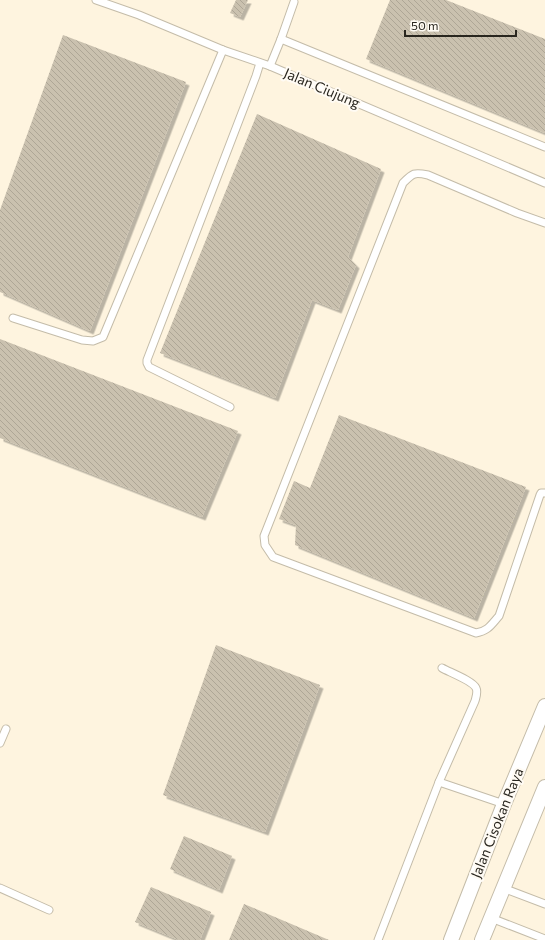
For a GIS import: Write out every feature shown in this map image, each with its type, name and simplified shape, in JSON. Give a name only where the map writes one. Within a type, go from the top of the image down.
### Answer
[{"type":"street","name":"Jalan Cisokan Raya","points":[[452,940],[504,804],[545,706]]},
{"type":"street","points":[[482,940],[545,787]]},
{"type":"lane","name":"Jalan Ciujung","points":[[96,0],[139,15],[223,50],[270,66],[545,183]]},
{"type":"lane","points":[[270,66],[294,2]]},
{"type":"lane","points":[[281,39],[545,147]]},
{"type":"lane","points":[[13,318],[82,340],[93,341],[103,337],[223,50]]},
{"type":"lane","points":[[230,407],[149,367],[147,360],[260,63]]},
{"type":"lane","points":[[545,223],[517,213],[428,175],[418,173],[411,175],[403,183],[264,536],[265,545],[273,557],[476,633],[484,632],[499,616],[540,495],[541,493],[545,493]]},
{"type":"lane","points":[[378,940],[439,782],[477,694],[473,683],[442,668]]},
{"type":"lane","points":[[0,743],[6,729]]},
{"type":"lane","points":[[439,782],[504,804]]},
{"type":"lane","points":[[0,888],[49,910]]},
{"type":"lane","points":[[503,888],[545,904]]},
{"type":"lane","points":[[491,918],[545,939]]},
{"type":"shaded area","points":[[0,0],[545,0],[545,940],[0,940]]},
{"type":"building","points":[[236,0],[248,0],[240,17],[230,13]]},
{"type":"building","points":[[390,0],[446,0],[545,39],[545,133],[366,59]]},
{"type":"building","points":[[63,35],[186,82],[90,331],[0,292],[0,210]]},
{"type":"building","points":[[257,114],[381,169],[348,257],[356,265],[338,310],[312,300],[275,398],[160,353]]},
{"type":"building","points":[[0,339],[238,431],[202,517],[0,438]]},
{"type":"building","points":[[339,415],[526,487],[474,618],[295,545],[296,525],[279,519],[294,481],[310,488]]},
{"type":"building","points":[[216,645],[320,685],[265,832],[163,795]]},
{"type":"building","points":[[184,836],[232,856],[219,890],[170,869]]},
{"type":"building","points":[[151,887],[211,912],[200,940],[179,940],[135,922]]},
{"type":"building","points":[[244,904],[329,940],[229,940]]}]
